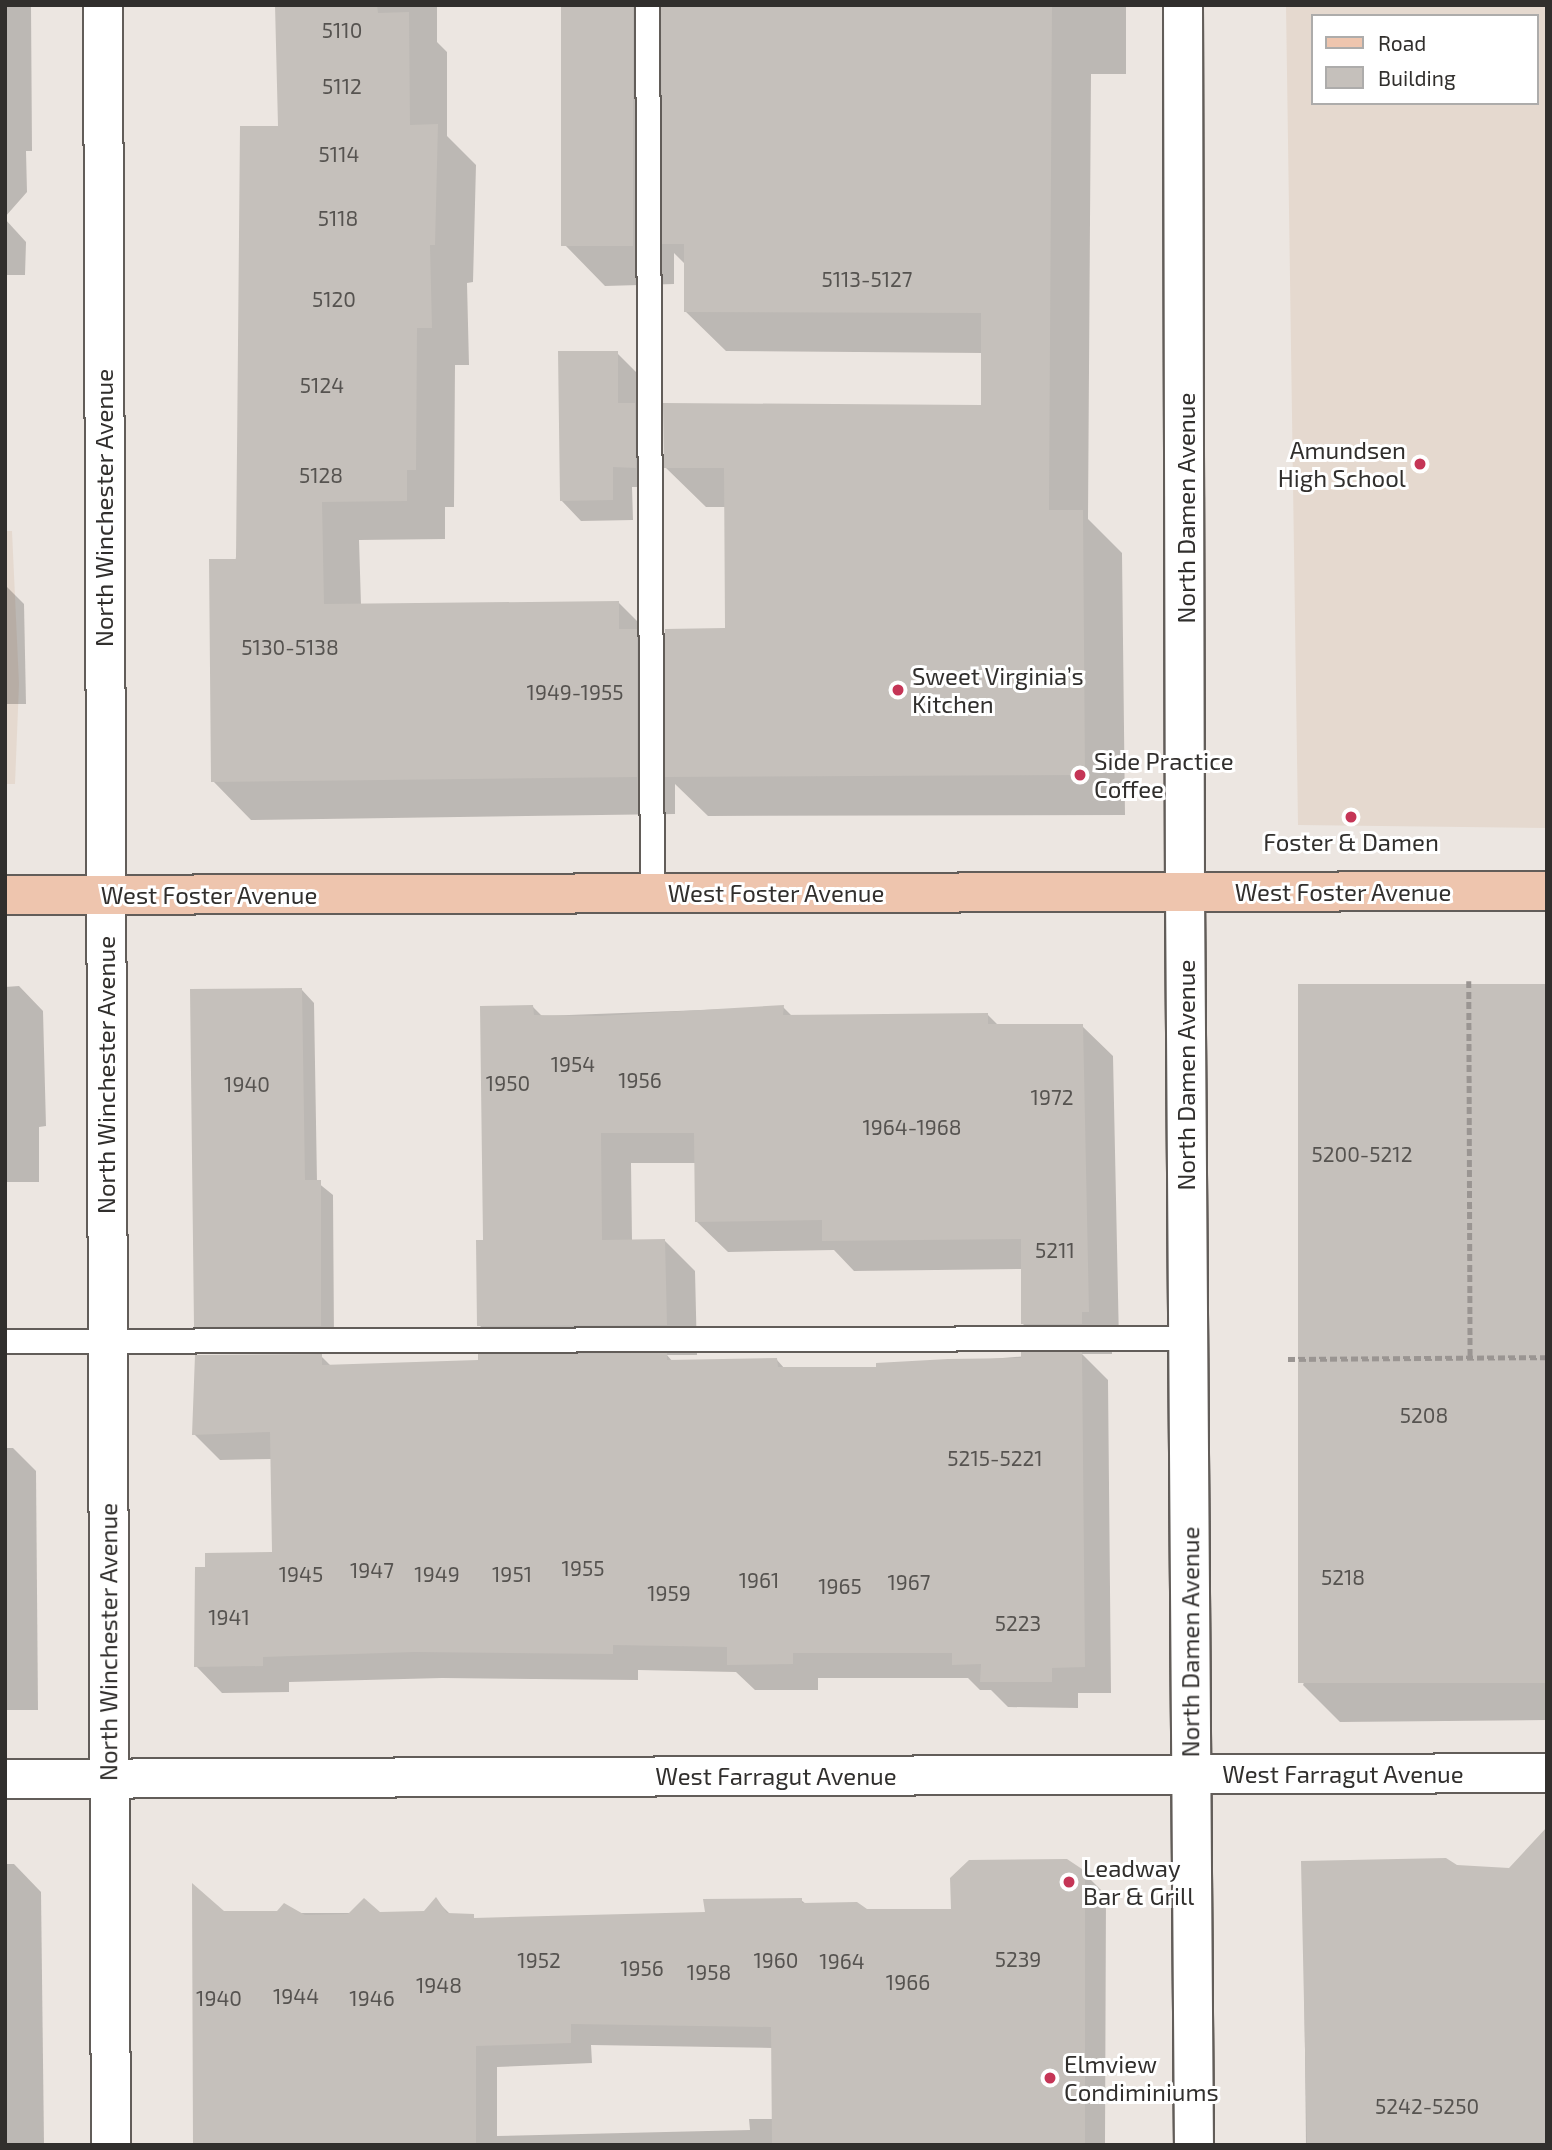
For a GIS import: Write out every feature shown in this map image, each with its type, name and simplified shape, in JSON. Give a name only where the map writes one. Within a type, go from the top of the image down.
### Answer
[{"type":"main road","name":"West Foster Avenue","points":[[5,895],[1547,891]]},
{"type":"street","name":"North Winchester Avenue","points":[[103,5],[111,2145]]},
{"type":"street","name":"North Damen Avenue","points":[[1183,5],[1185,893],[1194,2145]]},
{"type":"street","name":"West Farragut Avenue","points":[[5,1779],[1547,1773]]},
{"type":"lane","points":[[647,5],[652,894]]},
{"type":"lane","points":[[5,1341],[1188,1338]]},
{"type":"path","points":[[1469,981],[1470,1357]]},
{"type":"path","points":[[1289,1359],[1547,1357]]},
{"type":"shaded area","name":"Amundsen High School","points":[[1286,5],[1547,5],[1547,828],[1298,825]]},
{"type":"shaded area","points":[[5,531],[12,531],[19,684],[15,784],[5,784]]},
{"type":"building","points":[[275,5],[377,5],[378,13],[409,12],[410,125],[438,124],[435,245],[430,245],[432,328],[417,328],[416,470],[407,470],[407,501],[322,502],[324,604],[619,601],[619,629],[637,629],[637,777],[211,782],[209,559],[236,559],[240,126],[278,126]]},
{"type":"building","points":[[561,5],[633,5],[633,246],[561,246]]},
{"type":"building","points":[[661,5],[1052,5],[1049,510],[1083,510],[1085,775],[665,777],[665,629],[725,628],[724,468],[664,468],[663,403],[981,405],[981,313],[684,312],[684,244],[662,244]]},
{"type":"building","points":[[558,351],[618,351],[618,403],[635,403],[636,468],[613,467],[613,500],[560,501]]},
{"type":"building","points":[[1298,984],[1547,984],[1547,1683],[1298,1683]]},
{"type":"building","points":[[302,988],[305,1180],[321,1180],[321,1326],[194,1327],[190,989]]},
{"type":"building","points":[[533,1005],[534,1015],[599,1016],[784,1005],[783,1015],[988,1013],[988,1024],[1083,1024],[1089,1312],[1082,1312],[1082,1324],[1021,1324],[1021,1239],[822,1241],[822,1220],[695,1222],[694,1133],[601,1133],[602,1240],[665,1239],[667,1325],[477,1326],[476,1240],[483,1240],[480,1006]]},
{"type":"building","points":[[1021,1352],[1082,1352],[1085,1667],[1052,1668],[1052,1682],[980,1682],[981,1664],[952,1665],[952,1653],[793,1653],[793,1664],[727,1665],[727,1647],[613,1645],[613,1654],[414,1652],[263,1657],[263,1666],[194,1667],[195,1567],[205,1567],[205,1553],[272,1552],[270,1432],[192,1435],[195,1355],[322,1354],[322,1365],[478,1360],[478,1354],[667,1353],[667,1360],[777,1358],[778,1367],[876,1367],[876,1363],[1021,1358]]},
{"type":"building","points":[[1547,1827],[1547,2145],[1307,2145],[1301,1861],[1446,1858],[1457,1865],[1509,1868]]},
{"type":"building","points":[[1067,1859],[1085,1871],[1085,2145],[772,2145],[771,2027],[571,2024],[571,2043],[476,2046],[476,2145],[193,2145],[192,1883],[224,1911],[277,1911],[284,1903],[305,1915],[348,1914],[364,1898],[380,1912],[424,1911],[436,1897],[447,1913],[474,1914],[474,1918],[705,1912],[703,1899],[802,1898],[802,1903],[857,1902],[867,1909],[951,1909],[950,1878],[969,1860]]},
{"type":"place","name":"Amundsen High School","points":[[1420,464]]},
{"type":"place","name":"Sweet Virginia’s Kitchen","points":[[898,690]]},
{"type":"place","name":"Side Practice Coffee","points":[[1080,775]]},
{"type":"place","name":"Foster & Damen","points":[[1351,817]]},
{"type":"place","name":"Leadway Bar & Grill","points":[[1069,1882]]},
{"type":"place","name":"Elmview Condiminiums","points":[[1050,2078]]}]
